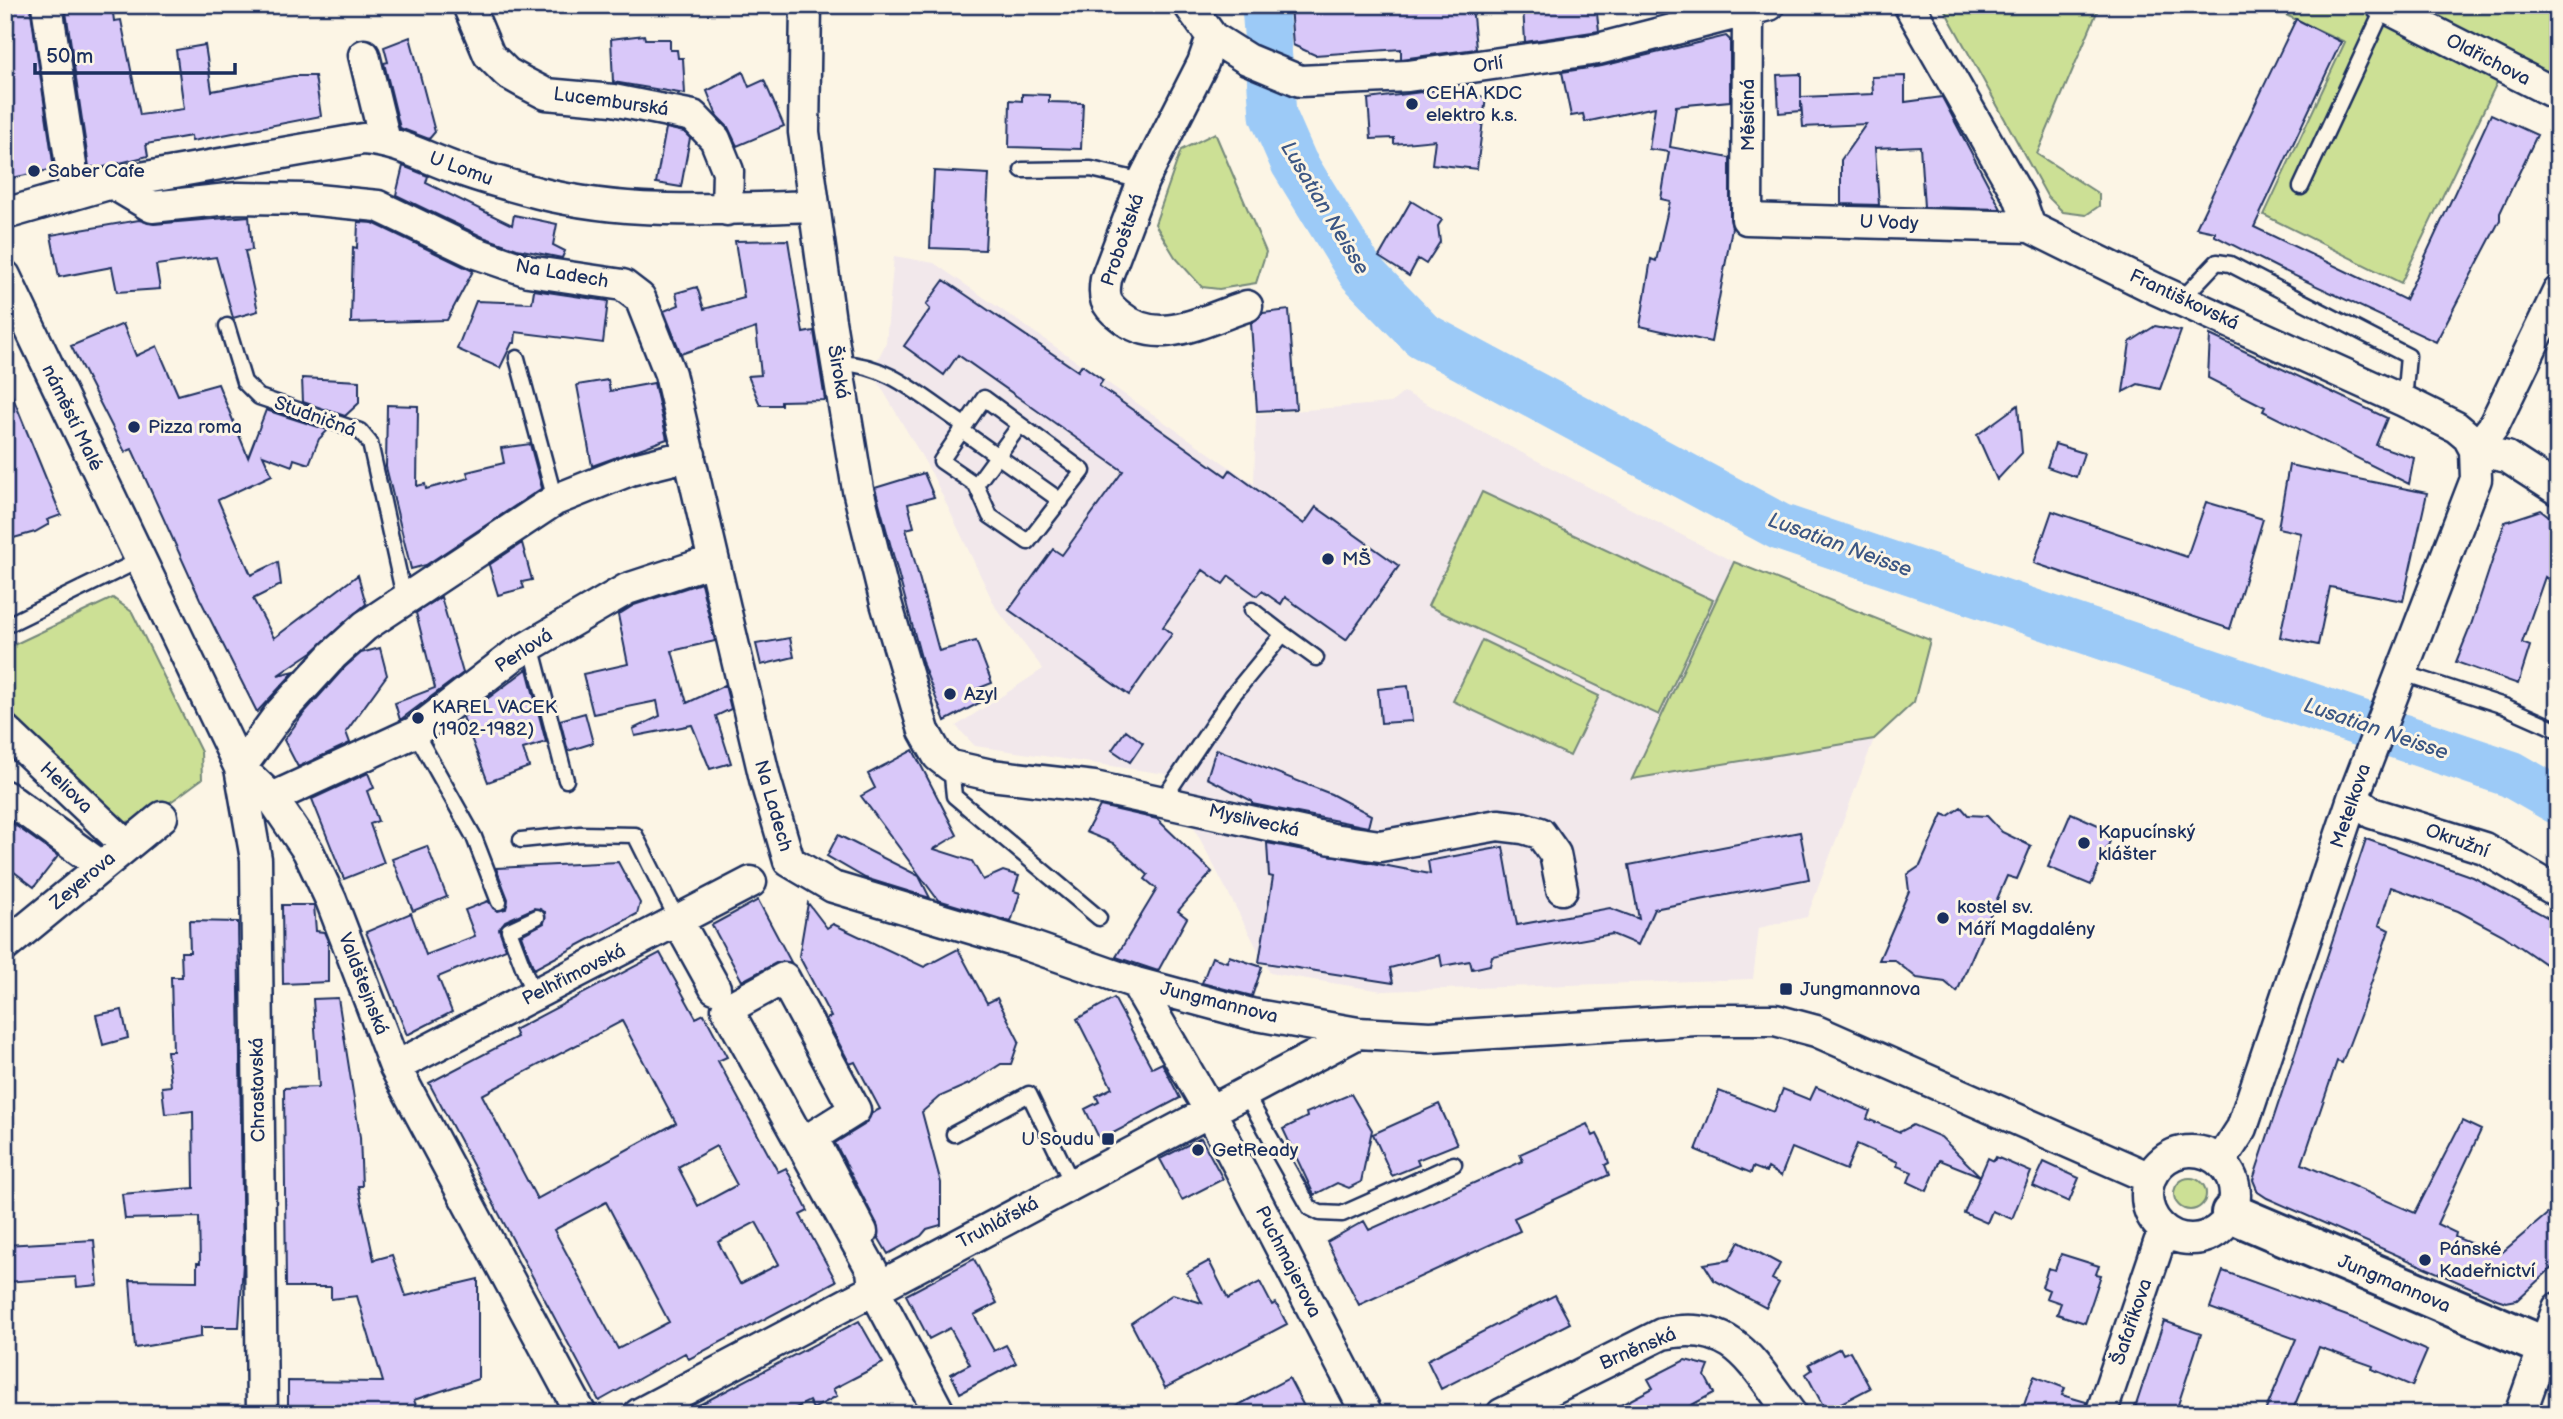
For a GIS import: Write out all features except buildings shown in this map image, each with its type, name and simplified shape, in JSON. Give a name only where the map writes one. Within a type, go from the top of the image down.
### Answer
[{"type":"street","points":[[47,5],[75,192]]},
{"type":"street","name":"Lucemburská","points":[[468,5],[489,55],[507,73],[546,94],[613,100],[693,116],[715,139],[728,170],[727,211]]},
{"type":"street","name":"Široká","points":[[806,5],[804,132],[837,364],[861,503],[886,603],[925,731],[938,755],[951,766]]},
{"type":"street","points":[[1189,5],[1212,37]]},
{"type":"street","points":[[1909,5],[2020,199],[2030,227]]},
{"type":"street","name":"Oldřichova","points":[[2383,6],[2558,95]]},
{"type":"street","name":"Orlí","points":[[1212,37],[1247,59],[1300,81],[1408,76],[1598,49],[1759,8]]},
{"type":"street","name":"Měsíčná","points":[[1747,219],[1759,8]]},
{"type":"street","name":"Proboštská","points":[[1212,37],[1203,63],[1143,181],[1106,279],[1104,295],[1109,307],[1145,332],[1170,332],[1247,306]]},
{"type":"street","points":[[364,55],[385,141]]},
{"type":"street","name":"U Lomu","points":[[112,183],[363,139],[385,141],[494,181],[572,201],[626,209],[727,211],[814,206]]},
{"type":"street","points":[[5,214],[112,183]]},
{"type":"street","name":"Na Ladech","points":[[112,183],[152,207],[239,198],[306,199],[377,206],[476,253],[528,271],[623,285],[640,298],[670,374],[765,779],[789,861]]},
{"type":"street","name":"U Vody","points":[[1747,219],[2030,227]]},
{"type":"street","name":"Františkovská","points":[[2030,227],[2180,300],[2404,401],[2456,427],[2476,450]]},
{"type":"street","name":"náměstí Malé","points":[[5,275],[140,560]]},
{"type":"street","points":[[2558,292],[2493,427],[2476,450],[2507,457],[2558,490]]},
{"type":"street","name":"Metelkova","points":[[2220,1162],[2242,1128],[2353,798],[2476,479],[2476,450]]},
{"type":"street","points":[[240,768],[280,713],[333,655],[365,626],[555,500],[630,470],[690,455]]},
{"type":"street","name":"Valdštejnská","points":[[140,560],[240,768],[272,798],[308,851],[331,900],[395,1068],[580,1414]]},
{"type":"street","name":"Perlová","points":[[272,798],[415,732],[531,645],[627,589],[712,561]]},
{"type":"street","name":"Heliova","points":[[5,730],[126,845]]},
{"type":"street","name":"Myslivecká","points":[[951,766],[1162,801],[1332,839],[1380,846],[1499,825],[1523,828],[1541,833],[1555,854],[1562,889]]},
{"type":"street","name":"Chrastavská","points":[[240,768],[256,859],[262,1414]]},
{"type":"street","points":[[5,796],[100,866]]},
{"type":"street","name":"Okružní","points":[[2353,798],[2372,813],[2484,848],[2558,892]]},
{"type":"street","name":"Zeyerova","points":[[5,946],[162,817]]},
{"type":"street","name":"Jungmannova","points":[[789,861],[833,887],[1024,944],[1136,983],[1251,1014],[1358,1033],[1430,1037],[1696,1020],[1774,1020],[1815,1031],[2150,1178]]},
{"type":"street","name":"Pelhřimovská","points":[[395,1068],[751,881]]},
{"type":"street","points":[[678,921],[715,988]]},
{"type":"street","points":[[854,1238],[862,1232],[812,1137],[855,1110],[784,978],[727,1009],[854,1238],[872,1270],[874,1289],[940,1414]]},
{"type":"street","name":"Jungmannova","points":[[1136,983],[1209,1110]]},
{"type":"street","name":"Truhlářská","points":[[639,1414],[1244,1091],[1358,1033]]},
{"type":"street","name":"Puchmajerova","points":[[1209,1110],[1367,1414]]},
{"type":"street","points":[[2181,1152],[2202,1152],[2220,1162],[2234,1185],[2231,1213],[2220,1228],[2203,1237],[2184,1239],[2166,1232],[2155,1221],[2149,1208],[2147,1193],[2150,1178],[2162,1161],[2181,1152]]},
{"type":"street","name":"Jungmannova","points":[[2231,1213],[2550,1349]]},
{"type":"street","name":"Šafaříkova","points":[[2101,1414],[2159,1242],[2166,1232]]},
{"type":"street","points":[[2521,1414],[2550,1349],[2558,1308]]},
{"type":"street","name":"Brněnská","points":[[1502,1414],[1662,1334],[1688,1328],[1728,1339],[1747,1356],[1791,1414]]},
{"type":"lane","points":[[2301,187],[2383,6]]},
{"type":"lane","points":[[1022,170],[1091,169],[1143,181]]},
{"type":"lane","points":[[2180,300],[2217,262],[2230,264],[2408,356],[2404,401]]},
{"type":"lane","name":"Studničná","points":[[227,326],[249,390],[259,397],[360,431],[370,443],[405,601]]},
{"type":"lane","points":[[517,358],[555,500]]},
{"type":"lane","points":[[837,364],[855,363],[874,367],[963,427],[996,455],[1061,501]]},
{"type":"lane","points":[[984,398],[1020,425],[1083,471],[1028,542],[990,516],[976,485],[941,461],[984,398]]},
{"type":"lane","points":[[976,485],[1020,425]]},
{"type":"lane","points":[[5,626],[140,560]]},
{"type":"lane","points":[[1252,610],[1316,659]]},
{"type":"lane","points":[[1162,801],[1232,696],[1283,634]]},
{"type":"lane","points":[[531,645],[566,780]]},
{"type":"lane","points":[[2400,671],[2504,706],[2558,730]]},
{"type":"lane","points":[[415,732],[474,837],[499,902]]},
{"type":"lane","points":[[951,766],[954,796],[1099,918]]},
{"type":"lane","points":[[521,841],[580,834],[635,835],[678,921]]},
{"type":"lane","points":[[534,996],[509,930],[537,917]]},
{"type":"lane","points":[[1244,1091],[1310,1208],[1320,1213],[1342,1214],[1454,1164]]},
{"type":"lane","points":[[954,1133],[1029,1094],[1072,1183]]},
{"type":"shaded area","points":[[894,256],[934,263],[1254,484],[1256,414],[1391,403],[1404,392],[1734,562],[1633,778],[1874,739],[1807,917],[1759,928],[1753,979],[1382,991],[1270,973],[1166,774],[975,746],[956,726],[1043,669],[996,608],[932,474],[877,380],[874,367],[886,343]]},
{"type":"green space","points":[[1942,5],[2100,5],[2037,154],[2099,194],[2099,206],[2086,215],[2063,212],[2047,196]]},
{"type":"green space","points":[[2293,5],[2374,5],[2502,72],[2401,283],[2264,215],[2345,42],[2286,15]]},
{"type":"green space","points":[[2407,5],[2552,5],[2558,8],[2558,82]]},
{"type":"green space","points":[[1215,133],[1266,252],[1256,283],[1219,289],[1202,287],[1175,257],[1155,224],[1181,150]]},
{"type":"green space","points":[[1482,492],[1713,600],[1659,715],[1428,606]]},
{"type":"green space","points":[[1734,562],[1930,640],[1914,702],[1874,739],[1632,779]]},
{"type":"green space","points":[[113,598],[132,612],[201,752],[202,779],[152,814],[117,823],[5,720],[5,649]]},
{"type":"green space","points":[[1482,640],[1599,696],[1570,756],[1453,701]]},
{"type":"green space","points":[[2190,1178],[2201,1183],[2206,1194],[2201,1205],[2190,1210],[2179,1205],[2174,1194],[2179,1183]]},
{"type":"waterway","name":"Lusatian Neisse","points":[[1265,5],[1273,115],[1294,163],[1361,272],[1422,335],[1780,527],[2511,774],[2558,801]]},
{"type":"place","name":"CEHA KDC elektro k.s.","points":[[1412,104]]},
{"type":"place","name":"Saber Cafe","points":[[34,171]]},
{"type":"place","name":"Pizza roma","points":[[134,427]]},
{"type":"place","name":"MŠ","points":[[1328,559]]},
{"type":"place","name":"Azyl","points":[[950,694]]},
{"type":"place","name":"KAREL VACEK (1902-1982)","points":[[418,718]]},
{"type":"place","name":"Kapucínský klášter","points":[[2084,843]]},
{"type":"place","name":"kostel sv. Máří Magdalény","points":[[1943,918]]},
{"type":"place","name":"Jungmannova","points":[[1786,989]]},
{"type":"place","name":"U Soudu","points":[[1108,1139]]},
{"type":"place","name":"GetReady","points":[[1198,1150]]},
{"type":"place","name":"Pánské Kadeřnictví","points":[[2425,1260]]}]
